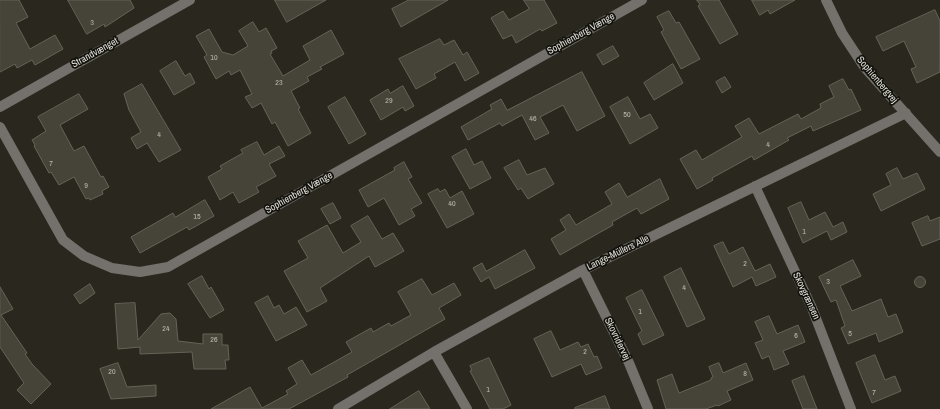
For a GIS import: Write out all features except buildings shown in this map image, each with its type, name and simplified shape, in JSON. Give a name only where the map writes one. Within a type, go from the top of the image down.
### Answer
[{"type":"street","name":"Strandvænget","points":[[0,107],[190,0]]},
{"type":"street","name":"Sophienberg Vænge","points":[[0,127],[63,240],[84,256],[112,268],[140,272],[168,267],[642,0]]},
{"type":"street","name":"Sophienbergvej","points":[[826,0],[842,33],[865,68],[940,152]]},
{"type":"street","name":"Lange-Müllers Alle","points":[[338,409],[434,352],[583,270],[906,113]]},
{"type":"street","name":"Skovgrænsen","points":[[755,186],[812,308],[851,409]]},
{"type":"street","name":"Skovridervej","points":[[583,270],[629,363],[648,409]]},
{"type":"street","points":[[434,352],[467,409]]}]
